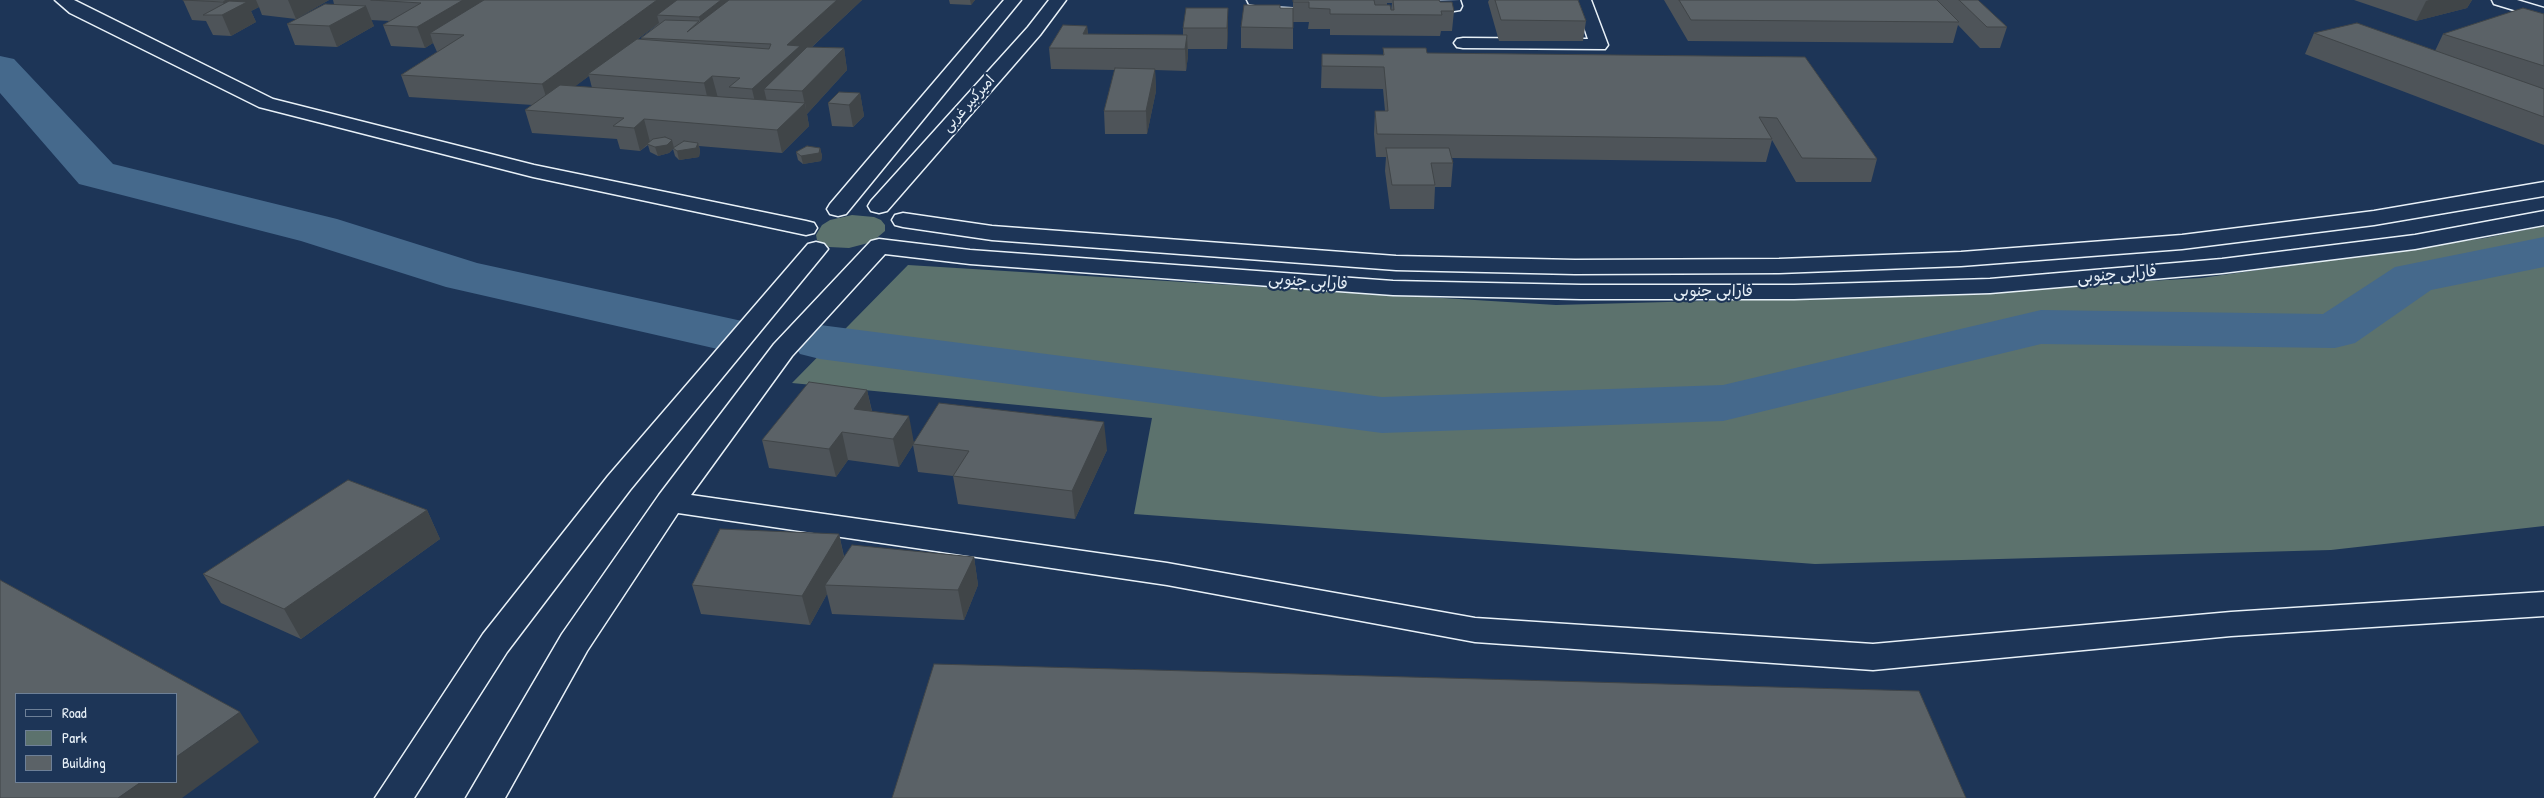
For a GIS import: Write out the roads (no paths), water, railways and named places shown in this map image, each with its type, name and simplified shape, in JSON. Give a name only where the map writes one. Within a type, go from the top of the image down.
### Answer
[{"type":"street","points":[[63,0],[76,9],[266,103],[827,246],[879,246]]},
{"type":"street","name":"امیرکبیر غربی","points":[[838,209],[1013,0]]},
{"type":"street","name":"امیرکبیر غربی","points":[[879,206],[1034,31],[1058,0]]},
{"type":"street","points":[[1255,0],[1347,4]]},
{"type":"street","points":[[1395,6],[1454,6],[1452,0]]},
{"type":"street","points":[[1463,43],[1599,45],[1583,0]]},
{"type":"street","points":[[2500,0],[2544,14]]},
{"type":"street","points":[[2533,0],[2544,3]]},
{"type":"street","points":[[1267,19],[1268,1]]},
{"type":"street","name":"فارابی جنوبی","points":[[903,220],[992,233],[1396,263],[1575,267],[1779,266],[1961,259],[2182,242],[2374,218],[2544,189]]},
{"type":"street","points":[[484,798],[574,643],[670,502],[784,350],[879,246],[898,234],[903,227],[903,220],[890,209],[879,206],[852,206],[838,209],[818,217],[827,246]]},
{"type":"street","name":"فارابی جنوبی","points":[[879,246],[970,257],[1393,288],[1581,292],[1794,292],[1990,286],[2222,266],[2415,242],[2544,218]]},
{"type":"street","points":[[394,798],[495,643],[619,483],[827,246]]},
{"type":"street","points":[[670,502],[1166,574],[1475,630],[1873,657],[2232,624],[2544,604]]},
{"type":"waterway","points":[[0,68],[96,174],[319,230],[465,276],[722,333]]},
{"type":"waterway","points":[[820,342],[1382,415],[1723,403],[2041,327],[2335,331],[2414,278],[2544,252]]}]
